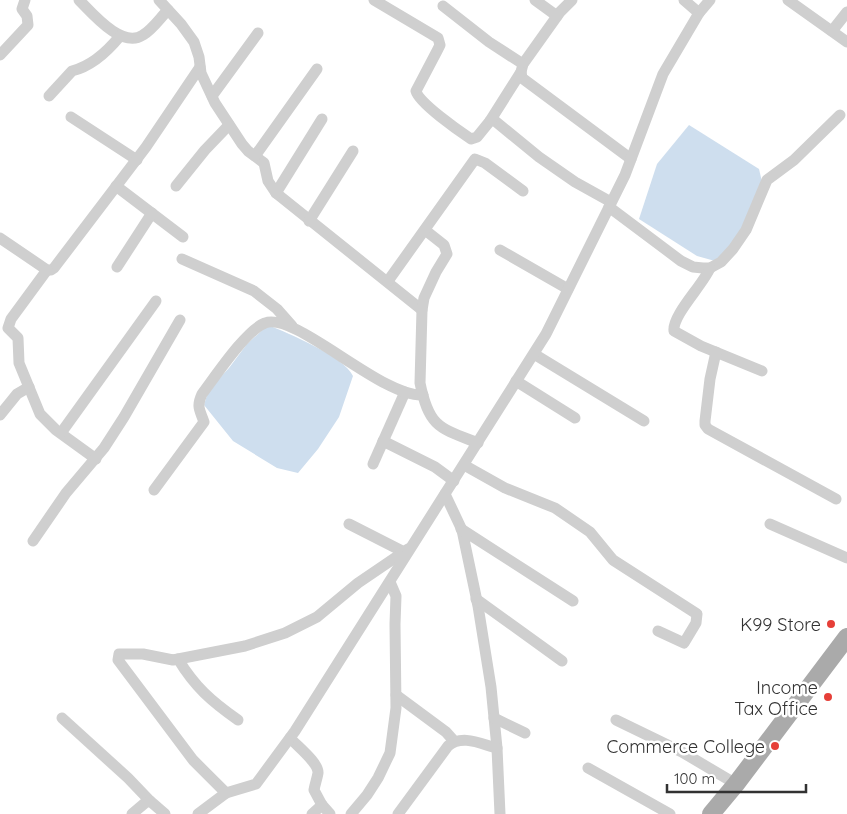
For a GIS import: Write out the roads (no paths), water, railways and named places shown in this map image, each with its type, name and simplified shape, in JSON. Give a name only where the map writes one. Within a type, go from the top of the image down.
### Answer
[{"type":"main road","points":[[711,814],[736,784],[847,637]]},
{"type":"street","points":[[0,55],[28,24],[27,16],[22,9],[25,0]]},
{"type":"street","points":[[79,0],[97,18],[120,36],[129,40],[142,36],[168,10]]},
{"type":"street","points":[[159,0],[181,24],[194,42],[204,80],[212,96],[242,144],[264,163],[268,181],[276,193],[422,310]]},
{"type":"street","points":[[374,0],[438,38],[440,45],[416,91],[418,97],[471,139],[477,137],[490,121],[522,68],[557,16],[572,0]]},
{"type":"street","points":[[535,0],[557,16]]},
{"type":"street","points":[[684,0],[699,13]]},
{"type":"street","points":[[198,814],[226,793],[256,784],[290,738],[390,582],[408,549],[534,354],[546,334],[610,205],[631,159],[663,74],[699,13],[710,0]]},
{"type":"street","points":[[788,0],[847,42]]},
{"type":"street","points":[[443,6],[522,68]]},
{"type":"street","points":[[832,31],[847,12]]},
{"type":"street","points":[[212,96],[258,33]]},
{"type":"street","points":[[49,96],[72,71],[81,69],[91,63],[120,36]]},
{"type":"street","points":[[2,242],[47,270],[54,268],[136,160],[200,66]]},
{"type":"street","points":[[522,68],[522,78],[526,82],[631,159]]},
{"type":"street","points":[[255,156],[317,69]]},
{"type":"street","points":[[490,121],[495,121],[539,157],[610,205],[681,261],[693,267],[710,268],[729,255],[743,235],[767,180],[794,160],[840,115]]},
{"type":"street","points":[[71,117],[136,160]]},
{"type":"street","points":[[276,193],[322,119]]},
{"type":"street","points":[[176,186],[205,150],[229,125]]},
{"type":"street","points":[[309,220],[353,151]]},
{"type":"street","points":[[388,282],[475,159],[523,191]]},
{"type":"street","points":[[116,186],[183,237]]},
{"type":"street","points":[[117,267],[152,213]]},
{"type":"street","points":[[425,230],[444,245],[447,254],[427,289],[424,298],[420,383],[430,414],[438,426],[478,443]]},
{"type":"street","points":[[500,250],[568,289]]},
{"type":"street","points":[[182,259],[254,290],[277,309],[292,327]]},
{"type":"street","points":[[710,268],[706,278],[677,316],[673,328],[676,334],[762,371]]},
{"type":"street","points":[[47,270],[8,328],[18,338],[19,364],[40,414],[61,433],[96,459]]},
{"type":"street","points":[[61,433],[156,301]]},
{"type":"street","points":[[33,541],[75,481],[96,459],[124,417],[180,320]]},
{"type":"street","points":[[154,490],[204,422],[198,409],[202,394],[248,336],[264,323],[273,321],[292,327],[360,368],[405,392],[414,396],[423,395]]},
{"type":"street","points":[[716,352],[710,379],[705,421],[708,429],[836,499]]},
{"type":"street","points":[[534,354],[644,421]]},
{"type":"street","points":[[516,381],[575,418]]},
{"type":"street","points":[[0,415],[17,394],[29,387]]},
{"type":"street","points":[[373,464],[405,392]]},
{"type":"street","points":[[383,441],[435,467],[454,480]]},
{"type":"street","points":[[464,465],[505,488],[555,508],[590,532],[613,560],[697,614],[696,624],[684,643],[658,631]]},
{"type":"street","points":[[445,494],[461,529],[467,548],[476,599],[491,687],[497,748],[500,814]]},
{"type":"street","points":[[349,524],[408,549]]},
{"type":"street","points":[[770,524],[847,558]]},
{"type":"street","points":[[461,529],[573,601]]},
{"type":"street","points":[[226,793],[194,760],[130,678],[118,660],[119,654],[144,654],[166,659],[178,659],[245,646],[285,633],[317,617],[358,583],[408,549]]},
{"type":"street","points":[[351,814],[373,787],[390,753],[396,708],[396,596],[390,582]]},
{"type":"street","points":[[476,599],[562,661]]},
{"type":"street","points":[[178,659],[197,687],[214,703],[238,720]]},
{"type":"street","points":[[396,695],[446,732],[454,741]]},
{"type":"street","points":[[62,718],[165,814]]},
{"type":"street","points":[[494,718],[525,733]]},
{"type":"street","points":[[616,720],[682,752],[736,784]]},
{"type":"street","points":[[290,738],[317,768],[314,790],[322,805],[330,814]]},
{"type":"street","points":[[398,814],[448,746],[454,741],[468,740],[497,748]]},
{"type":"street","points":[[588,768],[670,814]]},
{"type":"street","points":[[132,814],[150,801]]},
{"type":"street","points":[[312,814],[322,805]]},
{"type":"water","points":[[689,125],[759,169],[763,186],[734,244],[715,261],[697,256],[639,219],[657,164]]},
{"type":"water","points":[[268,325],[328,354],[339,361],[353,376],[339,417],[318,449],[298,473],[277,468],[233,441],[204,405],[208,392],[216,382],[247,344]]},
{"type":"place","name":"K99 Store","points":[[831,624]]},
{"type":"place","name":"Income Tax Office","points":[[828,697]]},
{"type":"place","name":"Commerce College","points":[[775,746]]}]
